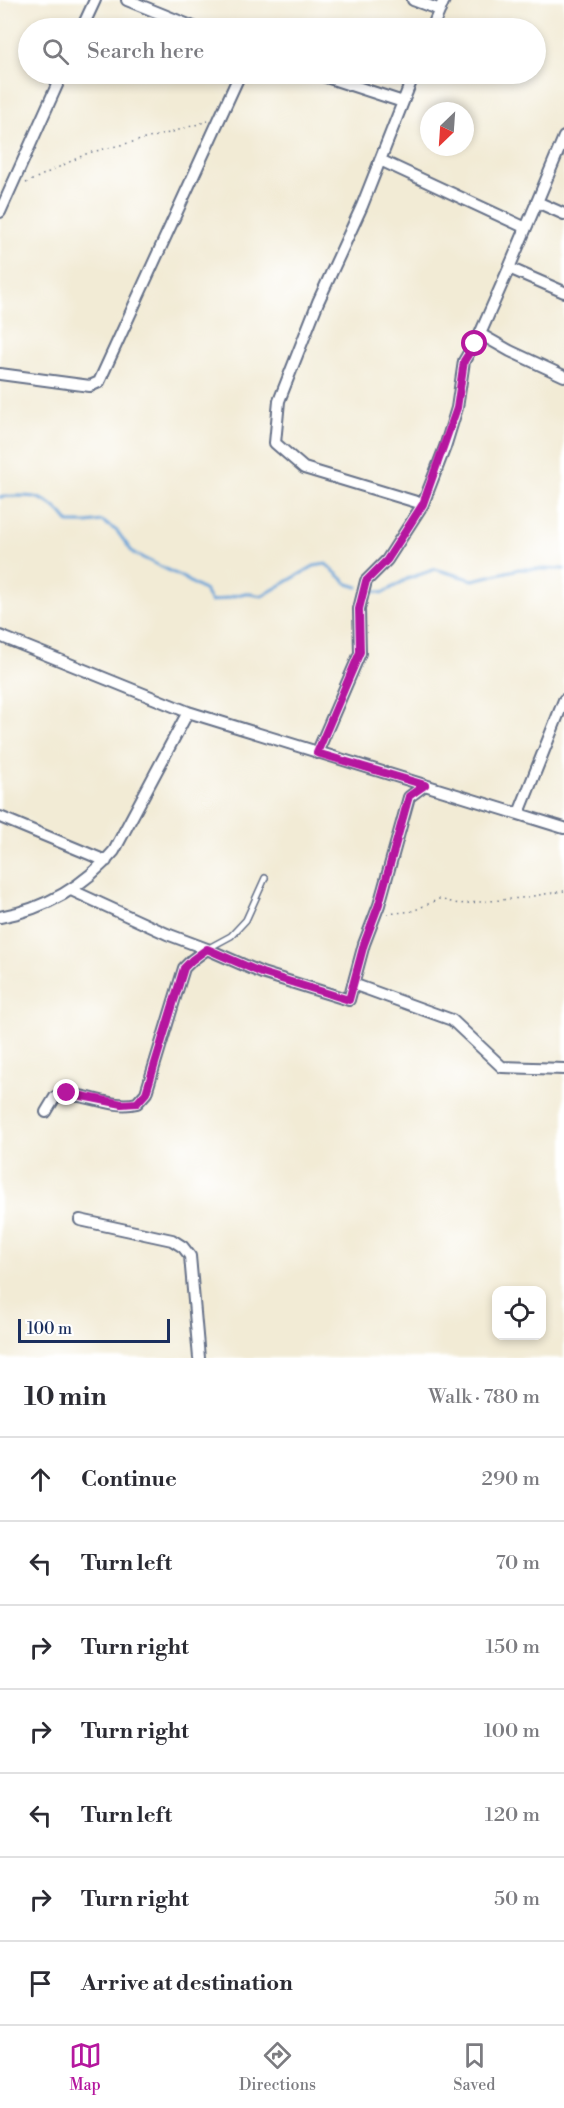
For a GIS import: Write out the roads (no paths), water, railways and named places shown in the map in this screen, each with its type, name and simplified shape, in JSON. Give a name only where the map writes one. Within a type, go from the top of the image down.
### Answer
[{"type":"street","points":[[87,18],[95,0]]},
{"type":"street","points":[[127,0],[171,18]]},
{"type":"street","points":[[413,0],[442,5]]},
{"type":"street","points":[[0,212],[57,84]]},
{"type":"street","points":[[0,374],[90,386],[99,382],[235,84]]},
{"type":"street","points":[[348,84],[403,102]]},
{"type":"street","points":[[410,84],[362,206],[318,302],[279,401],[275,443],[304,468],[423,504]]},
{"type":"street","points":[[317,753],[360,652],[359,609],[366,581],[387,560],[423,504],[457,408],[464,361],[480,334],[564,137]]},
{"type":"street","points":[[380,160],[526,228]]},
{"type":"street","points":[[537,202],[564,214]]},
{"type":"street","points":[[509,268],[564,292]]},
{"type":"street","points":[[480,334],[510,351],[564,375]]},
{"type":"street","points":[[0,636],[188,712],[564,828]]},
{"type":"street","points":[[519,813],[564,699]]},
{"type":"street","points":[[0,917],[44,903],[71,890],[106,861],[114,851],[188,712]]},
{"type":"street","points":[[71,890],[167,934],[262,973],[349,1000],[409,796],[425,785]]},
{"type":"street","points":[[0,818],[106,861]]},
{"type":"street","points":[[46,1112],[55,1097],[67,1093],[122,1104],[137,1103],[146,1093],[184,968],[207,949]]},
{"type":"street","points":[[353,984],[452,1020],[502,1067],[564,1069]]},
{"type":"street","points":[[80,1220],[172,1240],[183,1247],[190,1256],[199,1358]]},
{"type":"lane","points":[[207,949],[231,936],[246,920],[265,878]]},
{"type":"waterway","points":[[0,497],[39,498],[54,507],[69,523],[102,521],[117,531],[133,553],[205,591],[211,602],[245,593],[262,596],[314,566],[326,564],[348,584],[358,587]]},
{"type":"waterway","points":[[373,591],[383,593],[407,579],[435,569],[473,580],[519,569],[564,569]]}]
